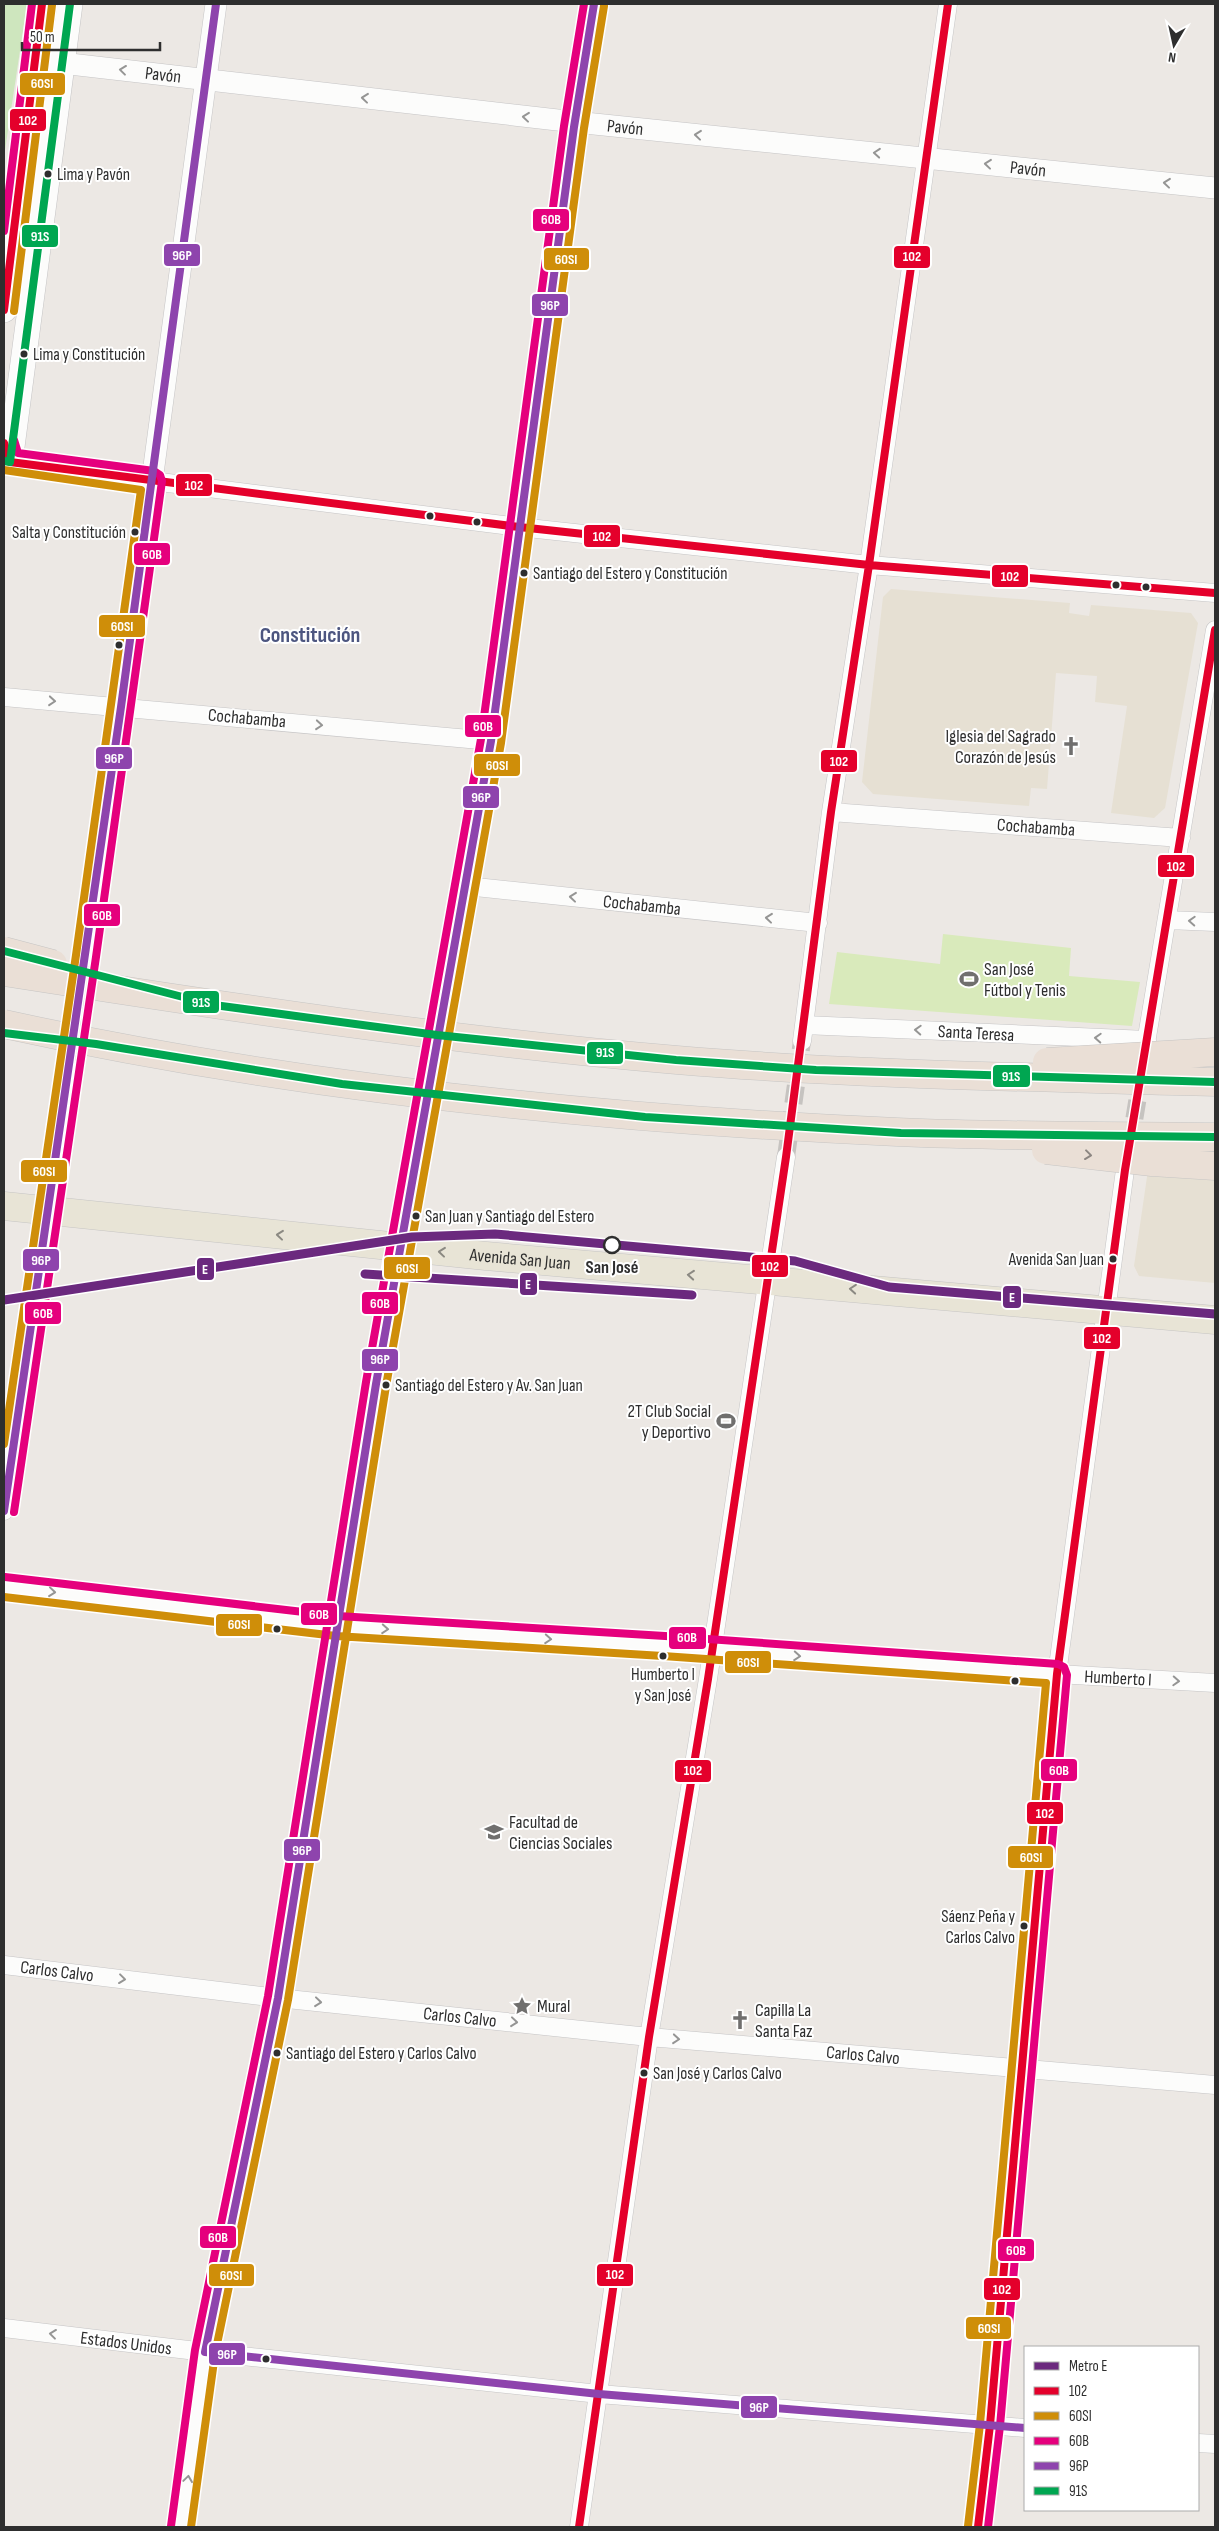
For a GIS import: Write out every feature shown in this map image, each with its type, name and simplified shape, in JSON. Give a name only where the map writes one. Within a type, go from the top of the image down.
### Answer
[{"type":"highway","points":[[4,951],[214,1004]]},
{"type":"highway","points":[[4,972],[436,1035],[657,1058],[899,1073],[1215,1082]]},
{"type":"highway","points":[[4,1024],[96,1044]]},
{"type":"highway","points":[[4,1033],[96,1044],[342,1084],[447,1097],[664,1118],[901,1133],[1152,1162],[1215,1166]]},
{"type":"highway","points":[[899,1073],[1076,1059],[1215,1052]]},
{"type":"highway","points":[[901,1133],[1215,1136]]},
{"type":"main road","points":[[4,310],[42,4]]},
{"type":"main road","points":[[6,455],[70,4]]},
{"type":"main road","name":"Avenida San Juan","points":[[4,1206],[401,1247],[768,1282],[1215,1320]]},
{"type":"street","points":[[86,956],[216,4]]},
{"type":"street","points":[[181,2527],[205,2352],[278,1998],[337,1626],[401,1247],[491,741],[575,122],[594,4]]},
{"type":"street","points":[[818,923],[831,812],[869,565],[948,4]]},
{"type":"street","name":"Pavón","points":[[35,60],[575,122],[1215,188]]},
{"type":"street","points":[[6,455],[152,481],[519,527],[869,565],[1215,593]]},
{"type":"street","points":[[1215,630],[1168,920],[1215,922]]},
{"type":"street","name":"Cochabamba","points":[[4,697],[491,741]]},
{"type":"street","name":"Cochabamba","points":[[831,812],[1181,838]]},
{"type":"street","name":"Cochabamba","points":[[466,886],[818,923]]},
{"type":"street","name":"Santa Teresa","points":[[818,923],[803,1033],[1146,1045],[1168,920]]},
{"type":"street","points":[[4,1511],[69,1071]]},
{"type":"street","points":[[579,2527],[649,2037],[712,1650],[786,1158]]},
{"type":"street","points":[[978,2527],[990,2425],[1020,2069],[1057,1674],[1125,1170]]},
{"type":"street","name":"Humberto I","points":[[4,1587],[337,1626],[1215,1683]]},
{"type":"street","name":"Carlos Calvo","points":[[4,1965],[278,1998],[649,2037],[1215,2085]]},
{"type":"street","name":"Estados Unidos","points":[[4,2328],[205,2352],[599,2394],[1024,2428]]},
{"type":"street","points":[[1199,2443],[1215,2444]]},
{"type":"shaded area","points":[[891,589],[1070,603],[1069,613],[1089,616],[1091,605],[1191,613],[1198,623],[1165,808],[1154,818],[1111,813],[1127,706],[1095,702],[1097,676],[1056,673],[1047,789],[1031,788],[1029,806],[873,794],[862,782],[883,597]]},
{"type":"shaded area","points":[[1148,1170],[1215,1177],[1215,1283],[1139,1276],[1134,1266]]},
{"type":"green space","points":[[4,4],[27,4],[4,157]]},
{"type":"green space","name":"San José Fútbol y Tenis","points":[[943,934],[1071,948],[1069,976],[1140,982],[1132,1026],[829,1004],[837,952],[940,964]]},
{"type":"tunnel","points":[[69,1071],[86,956]]},
{"type":"tunnel","points":[[786,1157],[802,1041]]},
{"type":"tunnel","points":[[1130,1145],[1142,1072]]},
{"type":"metro line","name":"E","points":[[4,1300],[412,1237],[495,1234],[795,1261],[889,1287],[1215,1314]]},
{"type":"metro line","name":"E","points":[[365,1274],[692,1295]]},
{"type":"transit line","name":"60B","points":[[4,231],[32,4]]},
{"type":"transit line","name":"102","points":[[4,310],[42,4]]},
{"type":"transit line","name":"91S","points":[[4,461],[10,462],[70,4]]},
{"type":"transit line","name":"96P","points":[[4,1511],[121,707],[216,4]]},
{"type":"transit line","name":"60B","points":[[171,2526],[195,2350],[268,1996],[366,1382],[481,739],[564,126],[584,4]]},
{"type":"transit line","name":"96P","points":[[594,4],[574,127],[491,741],[376,1384],[278,1998],[205,2352],[599,2394],[1024,2428]]},
{"type":"transit line","name":"102","points":[[579,2527],[649,2037],[708,1679],[786,1157],[831,812],[869,565],[948,4]]},
{"type":"transit line","name":"60SI","points":[[14,311],[52,5]]},
{"type":"transit line","name":"60SI","points":[[191,2527],[215,2354],[288,2000],[386,1386],[501,743],[584,128],[604,6]]},
{"type":"transit line","name":"60B","points":[[14,440],[18,453],[154,471],[160,475],[162,481],[96,957],[14,1512]]},
{"type":"transit line","name":"102","points":[[4,443],[10,462],[519,527],[869,565],[1215,593]]},
{"type":"transit line","name":"60SI","points":[[4,470],[141,490],[76,955],[4,1444]]},
{"type":"transit line","name":"102","points":[[978,2527],[990,2425],[1057,1674],[1125,1170],[1215,630]]},
{"type":"transit line","name":"91S","points":[[4,951],[214,1005],[437,1035],[676,1060],[816,1070],[1215,1082]]},
{"type":"transit line","name":"91S","points":[[4,1033],[96,1044],[342,1084],[645,1117],[901,1133],[1215,1137]]},
{"type":"transit line","name":"60B","points":[[5,1577],[338,1616],[665,1636],[1058,1664],[1064,1667],[1067,1675],[1000,2426],[988,2527]]},
{"type":"transit line","name":"60SI","points":[[4,1597],[336,1636],[663,1656],[1046,1683],[980,2424],[968,2526]]},
{"type":"place","name":"Lima y Pavón","points":[[48,174]]},
{"type":"place","name":"Lima y Constitución","points":[[24,354]]},
{"type":"place","name":"Salta y Constitución","points":[[135,532]]},
{"type":"place","name":"Santiago del Estero y Constitución","points":[[524,573]]},
{"type":"place","name":"Iglesia del Sagrado Corazón de Jesús","points":[[1071,746]]},
{"type":"place","name":"San José Fútbol y Tenis","points":[[969,979]]},
{"type":"place","name":"San Juan y Santiago del Estero","points":[[416,1216]]},
{"type":"place","name":"San José","points":[[612,1245]]},
{"type":"place","name":"Avenida San Juan","points":[[1113,1259]]},
{"type":"place","name":"Santiago del Estero y Av. San Juan","points":[[386,1385]]},
{"type":"place","name":"2T Club Social y Deportivo","points":[[726,1421]]},
{"type":"place","name":"Humberto I y San José","points":[[663,1656]]},
{"type":"place","name":"Facultad de Ciencias Sociales","points":[[494,1832]]},
{"type":"place","name":"Sáenz Peña y Carlos Calvo","points":[[1024,1926]]},
{"type":"place","name":"Mural","points":[[522,2006]]},
{"type":"place","name":"Capilla La Santa Faz","points":[[740,2020]]},
{"type":"place","name":"Santiago del Estero y Carlos Calvo","points":[[277,2053]]},
{"type":"place","name":"San José y Carlos Calvo","points":[[644,2073]]},
{"type":"district","name":"Constitución","points":[[310,634]]}]
